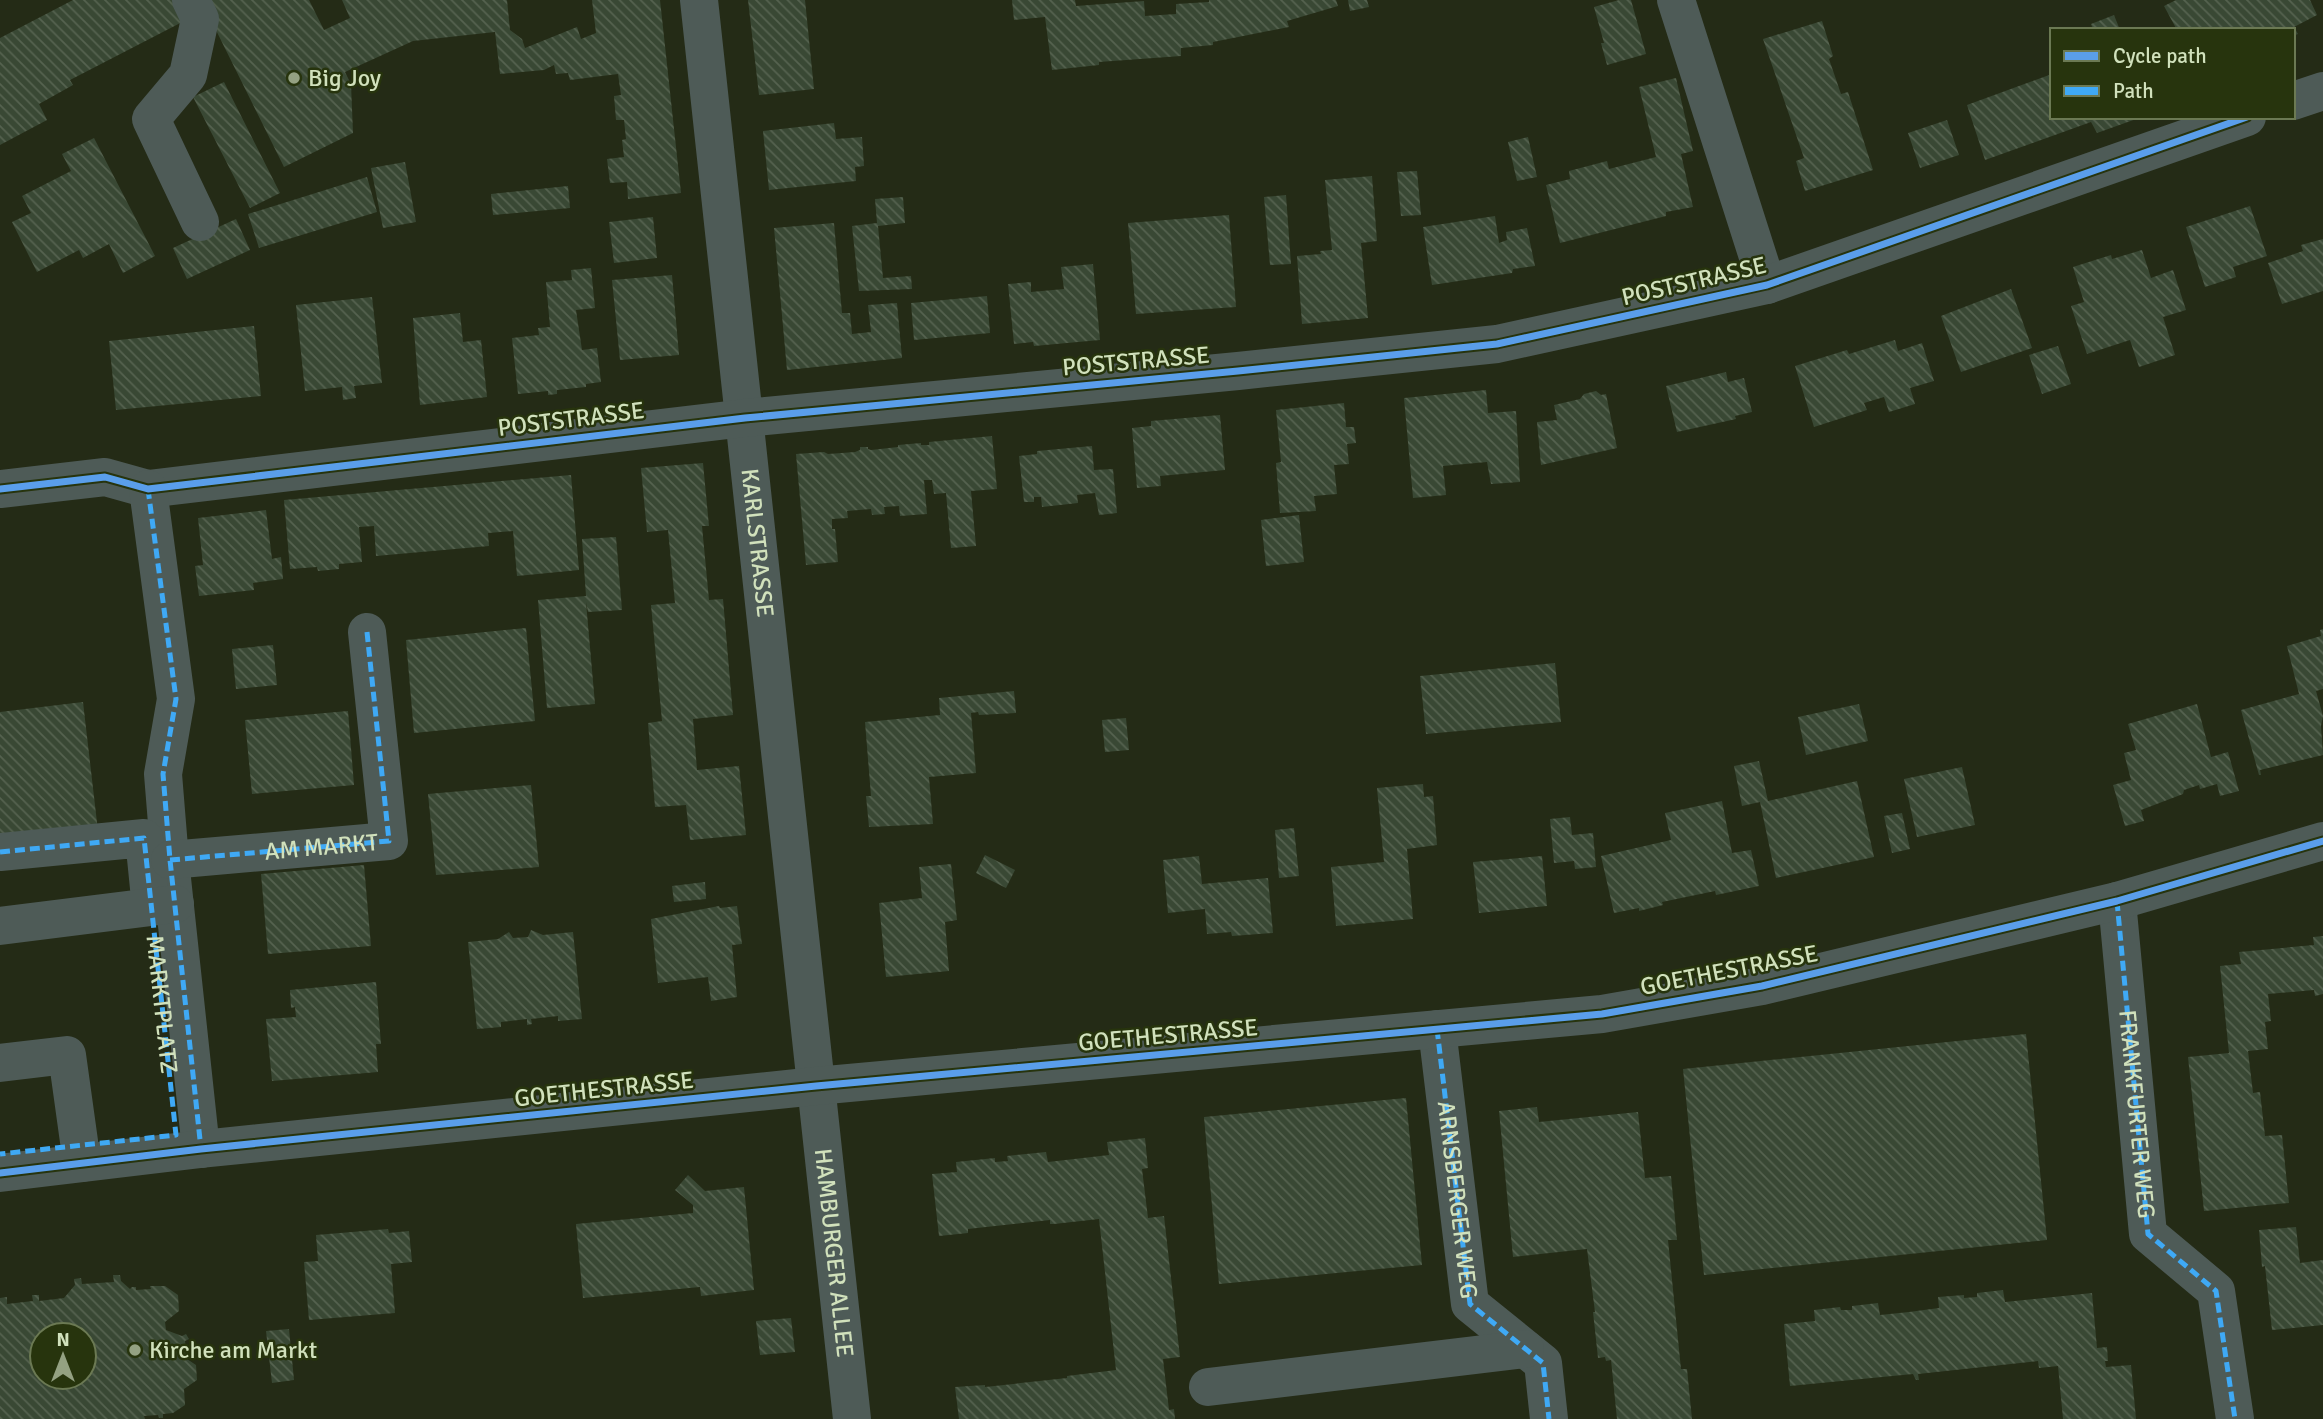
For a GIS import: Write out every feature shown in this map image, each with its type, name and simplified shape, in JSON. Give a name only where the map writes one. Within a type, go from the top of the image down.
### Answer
[{"type":"street","points":[[191,0],[200,19],[188,75],[151,119],[200,222]]},
{"type":"street","name":"KARLSTRASSE","points":[[699,0],[816,1086]]},
{"type":"street","points":[[1675,0],[1767,285]]},
{"type":"street","points":[[2295,100],[2323,90]]},
{"type":"street","name":"POSTSTRASSE","points":[[0,489],[105,477],[148,489],[744,418],[1497,344],[1767,285],[2241,119]]},
{"type":"street","points":[[148,489],[176,699],[163,775],[163,906],[201,1149]]},
{"type":"street","name":"AM MARKT","points":[[161,845],[389,841],[367,632]]},
{"type":"street","name":"GOETHESTRASSE","points":[[0,1173],[80,1154],[201,1149],[816,1086],[1602,1014],[1762,986],[2117,901],[2323,841]]},
{"type":"street","points":[[0,854],[161,845]]},
{"type":"street","name":"FRANKFURTER WEG","points":[[2117,901],[2148,1234],[2216,1291],[2235,1419]]},
{"type":"street","points":[[0,926],[163,906]]},
{"type":"street","name":"MARKTPLATZ","points":[[0,1154],[80,1154],[176,1135],[163,906]]},
{"type":"street","name":"ARNSBERGER WEG","points":[[1437,1029],[1470,1304],[1542,1363],[1549,1419]]},
{"type":"street","points":[[0,1063],[67,1055],[80,1154]]},
{"type":"street","name":"HAMBURGER ALLEE","points":[[816,1086],[852,1419]]},
{"type":"street","points":[[1209,1387],[1524,1349]]},
{"type":"building","points":[[73,0],[180,0],[190,18],[70,80],[73,85],[39,104],[47,120],[0,145],[0,38]]},
{"type":"building","points":[[309,0],[324,30],[350,18],[342,0],[507,0],[510,30],[522,39],[525,48],[577,27],[581,39],[596,33],[592,0],[660,0],[681,193],[628,199],[627,182],[610,183],[607,159],[624,157],[622,140],[626,139],[624,120],[616,120],[614,96],[621,95],[618,74],[570,80],[568,73],[556,74],[554,65],[544,70],[500,74],[495,32],[413,41],[345,72],[351,84],[353,133],[284,167],[202,2]]},
{"type":"building","points":[[748,0],[805,0],[814,89],[759,95]]},
{"type":"building","points":[[1012,0],[1075,0],[1076,6],[1144,1],[1145,16],[1176,14],[1176,4],[1209,0],[1336,0],[1338,6],[1287,21],[1289,27],[1213,42],[1213,45],[1181,48],[1181,56],[1099,62],[1099,65],[1052,70],[1045,17],[1014,20]]},
{"type":"building","points":[[1348,0],[1367,0],[1369,7],[1350,11]]},
{"type":"building","points":[[1619,0],[1631,0],[1646,54],[1607,65],[1594,7]]},
{"type":"building","points":[[2176,0],[2310,0],[2317,15],[2295,28],[2176,28],[2164,6]]},
{"type":"building","points":[[2114,15],[2119,28],[2092,28],[2091,24]]},
{"type":"building","points":[[1822,21],[1833,56],[1829,59],[1841,94],[1848,92],[1873,170],[1805,191],[1796,161],[1804,158],[1763,39]]},
{"type":"building","points":[[2050,75],[2050,119],[2136,119],[2097,133],[2091,122],[1985,160],[1967,105]]},
{"type":"building","points":[[1676,78],[1693,151],[1681,154],[1693,207],[1666,212],[1666,216],[1560,243],[1546,185],[1570,179],[1569,171],[1607,161],[1609,169],[1656,157],[1639,87]]},
{"type":"building","points":[[224,82],[280,193],[250,208],[193,97]]},
{"type":"building","points":[[1947,120],[1959,155],[1920,168],[1908,133]]},
{"type":"building","points":[[834,123],[836,139],[862,137],[864,166],[855,167],[856,181],[769,190],[763,131]]},
{"type":"building","points":[[1528,137],[1537,177],[1517,181],[1508,142]]},
{"type":"building","points":[[94,138],[155,256],[123,273],[109,244],[83,258],[79,250],[37,272],[12,222],[31,213],[22,196],[71,171],[62,154]]},
{"type":"building","points":[[405,162],[416,222],[383,228],[371,168]]},
{"type":"building","points":[[1417,171],[1421,215],[1401,216],[1397,172]]},
{"type":"building","points":[[1372,176],[1377,241],[1361,243],[1368,318],[1302,324],[1297,256],[1332,250],[1325,180]]},
{"type":"building","points":[[367,177],[377,212],[259,248],[248,214]]},
{"type":"building","points":[[568,186],[570,208],[493,215],[491,194]]},
{"type":"building","points":[[1286,195],[1291,264],[1270,265],[1264,197]]},
{"type":"building","points":[[903,197],[905,223],[878,226],[883,278],[911,276],[912,289],[859,291],[852,226],[877,223],[875,199]]},
{"type":"building","points":[[2250,206],[2267,256],[2233,267],[2236,277],[2205,287],[2186,227]]},
{"type":"building","points":[[1229,215],[1236,307],[1136,314],[1128,223]]},
{"type":"building","points":[[1495,216],[1499,243],[1507,240],[1506,232],[1527,228],[1535,266],[1513,269],[1512,273],[1432,285],[1423,227]]},
{"type":"building","points":[[653,217],[657,258],[614,263],[609,222]]},
{"type":"building","points":[[236,219],[250,250],[187,279],[173,248]]},
{"type":"building","points":[[834,223],[842,313],[850,313],[852,334],[871,332],[868,305],[897,303],[902,358],[787,370],[774,228]]},
{"type":"building","points":[[2323,239],[2323,291],[2282,304],[2268,263],[2303,251],[2301,245]]},
{"type":"building","points":[[2142,250],[2151,278],[2173,270],[2186,310],[2163,317],[2175,355],[2139,367],[2130,340],[2087,354],[2071,306],[2084,302],[2073,267],[2111,255],[2112,259]]},
{"type":"building","points":[[1093,264],[1100,340],[1034,346],[1033,342],[1014,344],[1008,284],[1031,282],[1031,292],[1064,289],[1061,267]]},
{"type":"building","points":[[591,268],[595,308],[576,310],[582,350],[597,348],[601,382],[586,384],[586,387],[557,390],[557,394],[548,395],[548,391],[518,394],[512,338],[539,335],[538,328],[550,327],[546,282],[572,280],[571,270]]},
{"type":"building","points":[[672,275],[679,355],[620,360],[612,280]]},
{"type":"building","points":[[2011,289],[2032,348],[1961,372],[1941,316]]},
{"type":"building","points":[[987,296],[990,333],[914,340],[911,303]]},
{"type":"building","points":[[372,297],[382,383],[354,386],[356,398],[343,400],[342,387],[305,391],[296,305]]},
{"type":"building","points":[[460,313],[463,342],[481,340],[487,397],[420,405],[413,318]]},
{"type":"building","points":[[254,326],[261,396],[116,410],[109,341]]},
{"type":"building","points":[[1895,340],[1898,351],[1922,343],[1934,381],[1910,388],[1915,404],[1889,412],[1884,397],[1864,403],[1867,410],[1814,427],[1795,366],[1847,350],[1849,354]]},
{"type":"building","points":[[2058,346],[2071,384],[2042,394],[2029,355]]},
{"type":"building","points":[[1726,372],[1728,382],[1744,378],[1752,412],[1735,416],[1736,419],[1677,432],[1666,386]]},
{"type":"building","points":[[1486,390],[1488,413],[1516,411],[1520,482],[1491,484],[1487,462],[1443,466],[1446,495],[1413,498],[1404,398]]},
{"type":"building","points":[[1596,391],[1601,395],[1606,394],[1617,448],[1541,465],[1537,422],[1557,420],[1554,405],[1580,399],[1584,394]]},
{"type":"building","points":[[1344,403],[1346,427],[1354,427],[1356,443],[1347,444],[1349,464],[1334,465],[1337,494],[1314,496],[1316,511],[1280,513],[1276,463],[1281,462],[1276,410]]},
{"type":"building","points":[[1220,415],[1225,470],[1160,476],[1161,486],[1137,488],[1132,428],[1151,426],[1151,421]]},
{"type":"building","points":[[992,436],[997,489],[971,491],[976,546],[951,548],[946,493],[934,494],[932,480],[924,480],[927,514],[900,516],[899,506],[884,507],[885,514],[872,515],[871,509],[847,511],[848,518],[832,519],[838,562],[806,565],[796,454],[855,452],[860,450],[860,447],[868,447],[871,450]]},
{"type":"building","points":[[1092,446],[1094,470],[1113,469],[1117,513],[1099,515],[1095,493],[1077,495],[1078,503],[1042,507],[1041,497],[1034,497],[1034,502],[1024,502],[1019,456],[1037,454],[1037,451]]},
{"type":"building","points":[[703,463],[709,526],[702,526],[709,600],[723,599],[733,715],[693,719],[697,770],[739,766],[746,835],[690,840],[686,805],[655,807],[648,723],[662,721],[651,605],[675,603],[668,530],[647,532],[641,468]]},
{"type":"building","points":[[571,475],[579,570],[517,576],[513,531],[488,533],[489,546],[376,556],[374,526],[359,527],[362,562],[339,564],[339,569],[290,569],[284,500]]},
{"type":"building","points":[[266,510],[272,559],[281,557],[283,579],[253,583],[254,590],[199,596],[195,566],[203,565],[198,518]]},
{"type":"building","points":[[1299,515],[1304,562],[1266,566],[1261,520]]},
{"type":"building","points":[[616,537],[622,610],[588,612],[586,602],[595,704],[547,708],[538,600],[586,596],[582,539]]},
{"type":"building","points":[[526,628],[535,721],[414,733],[406,640]]},
{"type":"building","points":[[2323,629],[2323,689],[2316,691],[2323,716],[2323,755],[2260,770],[2259,775],[2241,710],[2299,694],[2287,646],[2321,636],[2320,630]]},
{"type":"building","points":[[273,645],[277,685],[236,689],[232,649]]},
{"type":"building","points":[[1555,663],[1561,722],[1426,734],[1420,676]]},
{"type":"building","points":[[1014,691],[1016,713],[971,713],[976,773],[929,777],[933,824],[869,827],[866,796],[871,796],[865,722],[940,715],[939,698]]},
{"type":"building","points":[[83,702],[98,831],[0,842],[0,712]]},
{"type":"building","points":[[1859,704],[1868,741],[1806,755],[1798,717]]},
{"type":"building","points":[[2197,704],[2211,757],[2228,752],[2239,791],[2220,796],[2217,784],[2200,789],[2199,785],[2141,810],[2144,821],[2125,826],[2113,785],[2131,780],[2124,753],[2136,750],[2128,724]]},
{"type":"building","points":[[348,711],[354,785],[252,794],[245,720]]},
{"type":"building","points":[[1126,718],[1129,750],[1105,752],[1102,720]]},
{"type":"building","points":[[1759,761],[1768,801],[1857,781],[1874,857],[1776,878],[1760,802],[1742,806],[1734,766]]},
{"type":"building","points":[[1962,767],[1975,825],[1917,837],[1904,779]]},
{"type":"building","points":[[1423,784],[1424,797],[1433,796],[1437,845],[1407,849],[1413,919],[1336,926],[1331,867],[1384,862],[1377,788]]},
{"type":"building","points":[[531,785],[539,867],[436,875],[428,794]]},
{"type":"building","points":[[1722,801],[1732,853],[1751,850],[1759,886],[1716,895],[1715,891],[1662,902],[1663,905],[1639,911],[1639,908],[1614,913],[1601,856],[1671,840],[1665,813]]},
{"type":"building","points":[[1902,813],[1910,849],[1892,853],[1884,816]]},
{"type":"building","points":[[1570,817],[1572,835],[1593,833],[1596,867],[1575,869],[1574,861],[1554,863],[1550,819]]},
{"type":"building","points":[[1294,828],[1299,876],[1279,878],[1275,830]]},
{"type":"building","points":[[985,855],[1015,870],[1006,888],[976,873]]},
{"type":"building","points":[[1199,856],[1202,884],[1268,878],[1273,933],[1232,936],[1231,932],[1207,934],[1205,909],[1168,913],[1163,860]]},
{"type":"building","points":[[1542,856],[1547,906],[1479,913],[1473,862]]},
{"type":"building","points":[[951,864],[957,920],[945,922],[949,971],[886,977],[879,903],[922,898],[919,867]]},
{"type":"building","points":[[364,865],[371,946],[268,954],[261,874]]},
{"type":"building","points":[[705,882],[706,899],[674,902],[672,886]]},
{"type":"building","points":[[719,906],[737,906],[742,944],[732,945],[737,997],[711,1001],[708,977],[658,983],[651,919]]},
{"type":"building","points":[[531,930],[543,935],[573,932],[582,1019],[558,1021],[558,1016],[531,1019],[532,1024],[527,1025],[527,1019],[501,1022],[501,1027],[477,1029],[468,942],[498,939],[509,932],[513,938],[528,937]]},
{"type":"building","points":[[2323,936],[2323,994],[2315,996],[2314,990],[2268,994],[2271,1021],[2265,1022],[2268,1049],[2248,1051],[2253,1093],[2260,1092],[2265,1136],[2282,1135],[2289,1203],[2204,1211],[2188,1057],[2229,1053],[2220,966],[2241,964],[2239,952],[2314,945],[2313,937]]},
{"type":"building","points":[[376,982],[381,1044],[376,1044],[378,1072],[272,1081],[266,1019],[296,1017],[295,1007],[291,1008],[290,990]]},
{"type":"building","points":[[2026,1034],[2047,1240],[1704,1275],[1683,1069]]},
{"type":"building","points":[[1406,1098],[1422,1265],[1219,1284],[1204,1117]]},
{"type":"building","points":[[1537,1107],[1539,1122],[1638,1112],[1645,1178],[1671,1176],[1677,1240],[1668,1240],[1681,1369],[1687,1369],[1692,1419],[1617,1419],[1611,1360],[1598,1358],[1587,1249],[1513,1257],[1499,1111]]},
{"type":"building","points":[[1145,1138],[1148,1168],[1142,1169],[1148,1218],[1164,1216],[1180,1357],[1163,1359],[1169,1410],[1174,1409],[1175,1419],[959,1419],[955,1387],[985,1387],[1116,1370],[1099,1219],[1054,1224],[1050,1224],[1050,1220],[968,1229],[968,1233],[939,1236],[932,1174],[957,1172],[956,1162],[995,1158],[995,1162],[1008,1161],[1007,1156],[1046,1152],[1048,1162],[1109,1155],[1107,1142]]},
{"type":"building","points":[[688,1175],[705,1191],[744,1187],[754,1290],[701,1296],[700,1287],[583,1298],[576,1224],[693,1213],[693,1205],[675,1190]]},
{"type":"building","points":[[2296,1227],[2300,1263],[2323,1260],[2323,1325],[2272,1330],[2259,1230]]},
{"type":"building","points":[[388,1229],[389,1233],[409,1231],[412,1262],[391,1264],[395,1313],[309,1320],[304,1262],[318,1261],[316,1235]]},
{"type":"building","name":"Kirche am Markt","points":[[113,1275],[120,1275],[121,1281],[130,1289],[165,1286],[178,1295],[179,1311],[165,1322],[166,1330],[182,1336],[186,1334],[189,1339],[185,1341],[187,1359],[196,1365],[197,1380],[184,1389],[185,1405],[173,1413],[163,1414],[163,1418],[158,1415],[144,1416],[145,1419],[0,1419],[0,1298],[7,1297],[7,1304],[33,1301],[32,1295],[39,1295],[39,1301],[64,1298],[75,1285],[74,1279],[81,1278],[82,1284],[114,1282]]},
{"type":"building","points":[[2003,1290],[2005,1302],[2092,1293],[2097,1348],[2107,1347],[2106,1367],[2131,1365],[2136,1419],[2063,1419],[2058,1366],[2039,1368],[2038,1361],[1918,1374],[1919,1380],[1916,1380],[1913,1374],[1790,1386],[1784,1324],[1815,1321],[1814,1310],[1840,1307],[1841,1310],[1852,1310],[1852,1306],[1878,1303],[1880,1315],[1909,1312],[1939,1308],[1938,1297],[1977,1297],[1977,1293]]},
{"type":"building","points":[[791,1318],[795,1352],[760,1355],[756,1321]]},
{"type":"building","points":[[289,1329],[294,1380],[272,1383],[266,1331]]},
{"type":"marked path","points":[[148,489],[176,699],[163,774],[201,1149]]},
{"type":"marked path","points":[[170,860],[389,841],[367,632]]},
{"type":"marked path","points":[[0,852],[144,838],[176,1135],[0,1154]]},
{"type":"marked path","points":[[2117,901],[2148,1234],[2216,1291],[2235,1419]]},
{"type":"marked path","points":[[1437,1029],[1470,1304],[1543,1363],[1549,1419]]},
{"type":"cycle path","points":[[0,489],[105,477],[148,489],[745,418],[1497,344],[1767,285],[2241,119]]},
{"type":"cycle path","points":[[0,1173],[201,1149],[816,1086],[1602,1014],[1762,986],[2117,901],[2323,841]]},
{"type":"place","name":"Big Joy","points":[[294,78]]},
{"type":"place","name":"Kirche am Markt","points":[[135,1350]]}]
